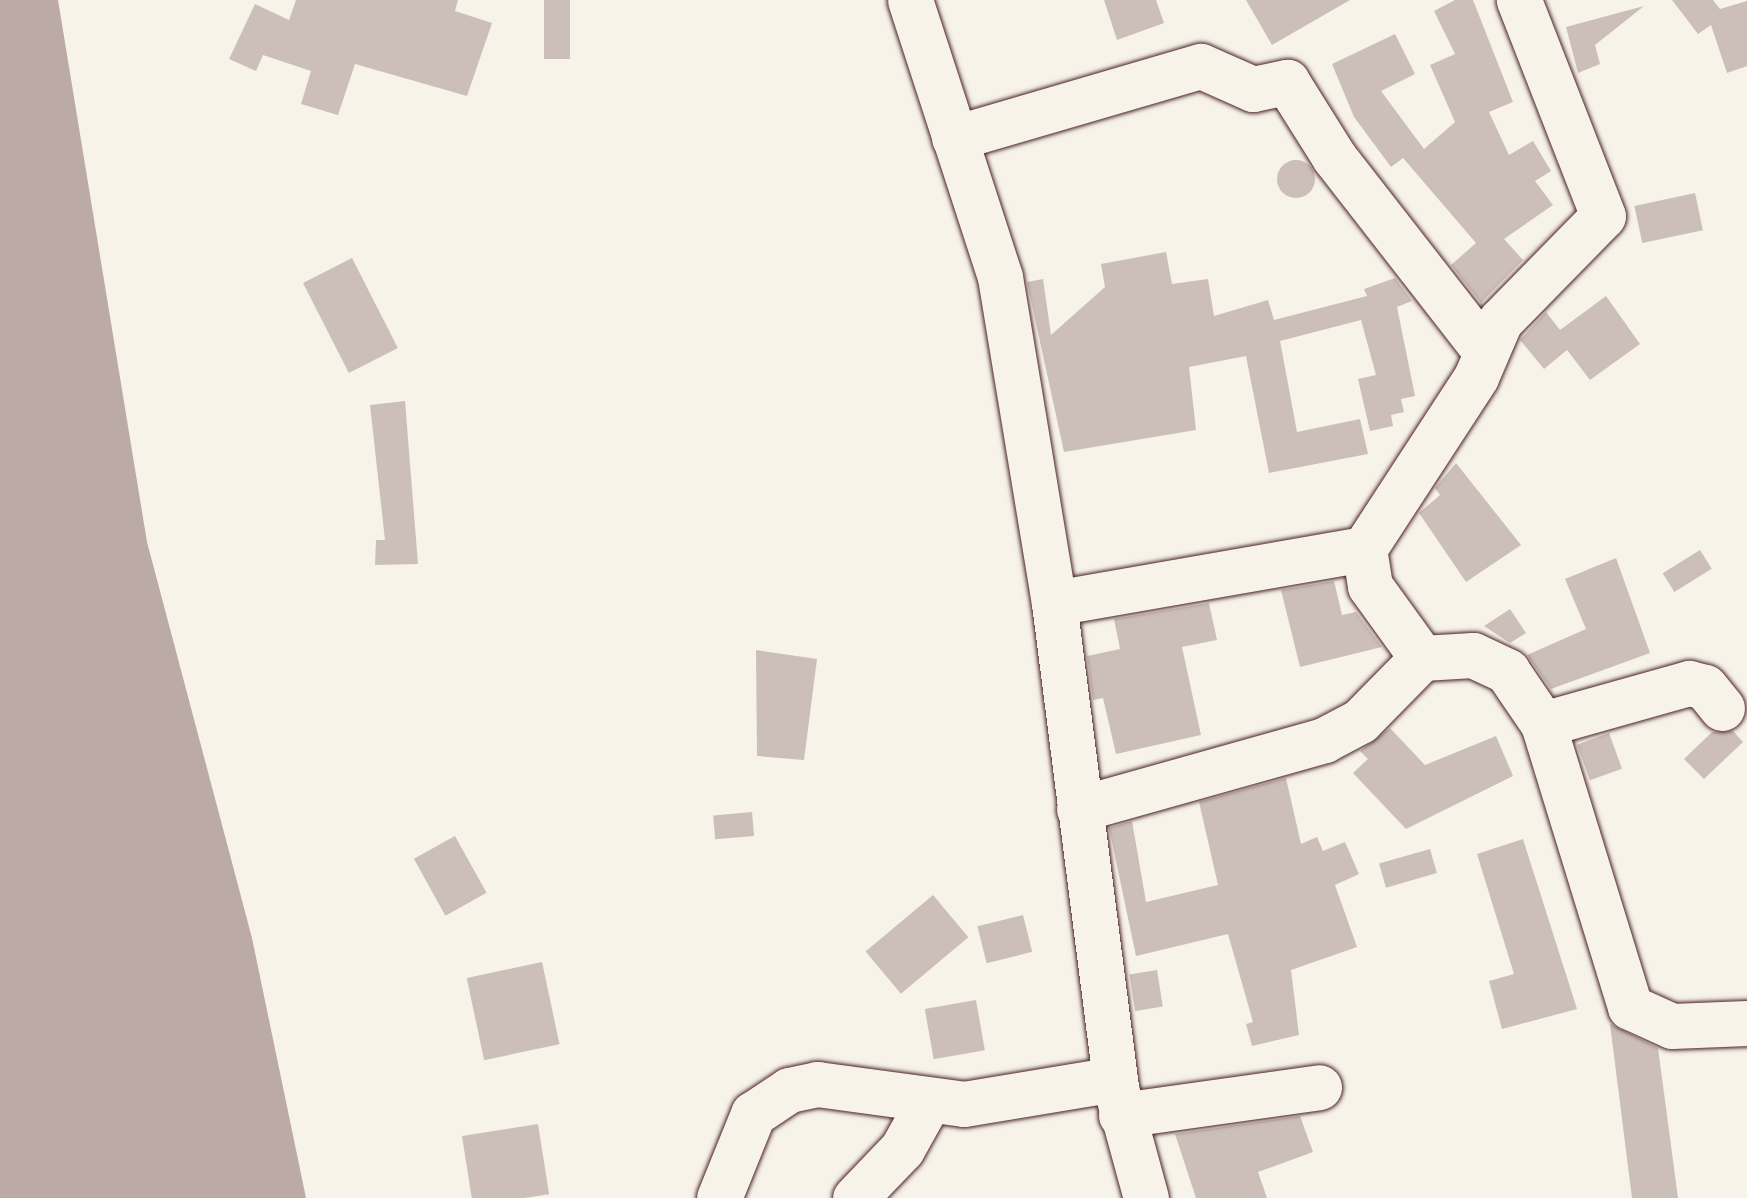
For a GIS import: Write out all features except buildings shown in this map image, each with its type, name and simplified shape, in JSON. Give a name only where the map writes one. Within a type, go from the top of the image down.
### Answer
[{"type":"street","points":[[910,0],[1000,278],[1054,604],[1118,1097],[1146,1198]]},
{"type":"street","points":[[1422,658],[1370,586],[1364,549],[1466,394],[1500,321],[1604,216],[1519,0]]},
{"type":"street","points":[[954,138],[1202,66],[1252,90],[1288,82],[1334,156],[1485,350]]},
{"type":"street","points":[[1054,604],[1364,549]]},
{"type":"street","points":[[1080,808],[1324,740],[1360,722],[1422,658],[1473,655],[1507,672],[1544,724],[1630,1007],[1672,1026],[1747,1023]]},
{"type":"street","points":[[1544,724],[1689,683],[1705,687],[1722,708]]},
{"type":"street","points":[[719,1198],[753,1114],[789,1090],[816,1084],[927,1104],[1318,1087]]},
{"type":"street","points":[[855,1198],[902,1149],[927,1104]]},
{"type":"shaded area","points":[[0,0],[58,0],[147,542],[252,938],[306,1198],[0,1198]]}]
